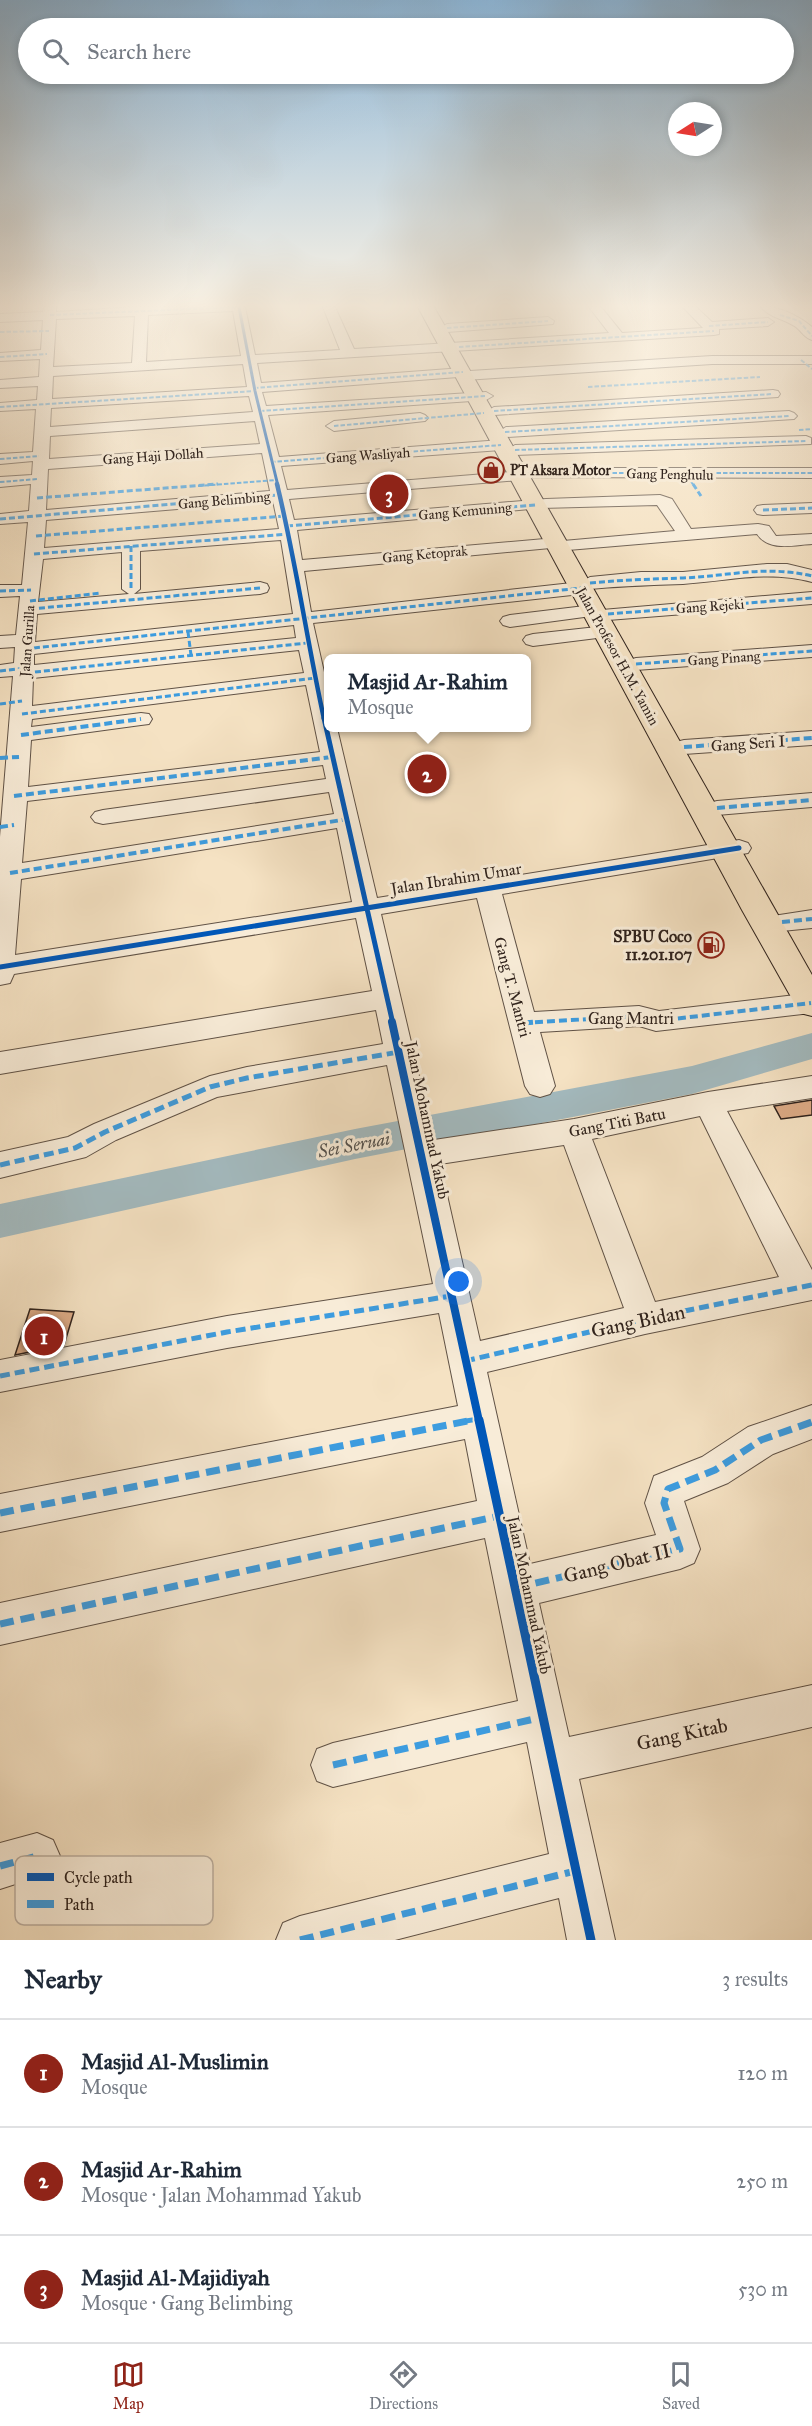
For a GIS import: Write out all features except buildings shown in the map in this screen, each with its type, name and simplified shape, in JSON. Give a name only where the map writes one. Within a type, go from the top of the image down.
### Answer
[{"type":"main road","name":"Jalan Profesor H.M. Yamin","points":[[482,398],[586,585],[602,619],[664,724],[733,849],[812,1004]]},
{"type":"main road","name":"Jalan Profesor H.M. Yamin","points":[[602,619],[636,664],[664,724],[684,747],[717,808],[733,849],[782,922],[812,974]]},
{"type":"street","name":"Jalan Gurilla","points":[[0,976],[6,887],[7,826],[26,657],[44,398]]},
{"type":"street","name":"Jalan Mohammad Yakub","points":[[257,398],[287,525],[302,620],[324,720]]},
{"type":"street","points":[[334,426],[517,398]]},
{"type":"street","points":[[42,432],[258,401],[485,403],[660,398]]},
{"type":"street","points":[[776,398],[809,441]]},
{"type":"street","points":[[0,407],[258,401],[485,403],[789,416]]},
{"type":"street","points":[[485,403],[770,444],[809,441]]},
{"type":"street","name":"Gang Wasliyah","points":[[273,471],[485,403]]},
{"type":"street","points":[[0,459],[37,504]]},
{"type":"street","name":"Gang Belimbing","points":[[37,504],[273,471],[524,474]]},
{"type":"street","name":"Gang Haji Dollah","points":[[37,504],[273,471]]},
{"type":"street","name":"Gang Penghulu","points":[[524,474],[812,473]]},
{"type":"street","points":[[687,475],[701,496]]},
{"type":"street","points":[[0,482],[37,504],[131,546],[287,525]]},
{"type":"street","name":"Gang Kemuning","points":[[287,525],[540,504],[659,499],[666,503],[686,535]]},
{"type":"street","points":[[0,532],[37,504]]},
{"type":"street","points":[[0,519],[37,504],[287,525]]},
{"type":"street","points":[[763,510],[812,508]]},
{"type":"street","name":"Gang Ketoprak","points":[[295,566],[760,530],[764,531],[770,540],[775,541],[812,538]]},
{"type":"street","points":[[131,546],[131,589]]},
{"type":"street","points":[[0,671],[26,657],[188,632],[641,578],[683,578],[767,570],[787,570],[812,576]]},
{"type":"street","points":[[0,591],[30,600],[260,588]]},
{"type":"street","points":[[30,600],[101,592]]},
{"type":"street","name":"Gang Rejeki","points":[[602,619],[812,598]]},
{"type":"street","points":[[510,621],[602,619]]},
{"type":"street","points":[[533,640],[602,619]]},
{"type":"street","points":[[188,632],[191,655]]},
{"type":"street","points":[[0,642],[26,657],[191,655],[307,643]]},
{"type":"street","name":"Gang Pinang","points":[[636,664],[812,651]]},
{"type":"street","points":[[17,733],[315,678]]},
{"type":"street","points":[[0,704],[17,733]]},
{"type":"street","points":[[17,733],[141,719]]},
{"type":"street","name":"Jalan Mohammad Yakub","points":[[327,732],[368,906],[421,1148],[591,1940]]},
{"type":"street","name":"Gang Seri I","points":[[684,747],[812,738]]},
{"type":"street","points":[[10,787],[332,757]]},
{"type":"street","points":[[104,817],[339,784]]},
{"type":"street","points":[[717,808],[812,800]]},
{"type":"street","points":[[6,887],[348,819]]},
{"type":"street","name":"Jalan Ibrahim Umar","points":[[0,967],[733,849]]},
{"type":"street","name":"Gang T. Mantri","points":[[487,887],[540,1086]]},
{"type":"street","points":[[782,922],[812,919]]},
{"type":"street","points":[[0,1063],[387,998]]},
{"type":"street","name":"Gang Mantri","points":[[523,1023],[639,1016],[656,1021],[812,1004]]},
{"type":"street","points":[[0,1165],[75,1148],[105,1132],[210,1087],[247,1078],[399,1052]]},
{"type":"street","name":"Gang Titi Batu","points":[[421,1148],[574,1131],[708,1103],[812,1087]]},
{"type":"street","points":[[708,1103],[807,1287]]},
{"type":"street","points":[[574,1131],[645,1319]]},
{"type":"street","name":"Gang Bidan","points":[[465,1361],[645,1319],[807,1287]]},
{"type":"street","points":[[0,1376],[227,1332],[451,1296]]},
{"type":"street","points":[[0,1514],[478,1419]]},
{"type":"street","name":"Gang Obat II","points":[[515,1588],[680,1548],[664,1503],[668,1489],[715,1470],[761,1440],[812,1422]]},
{"type":"street","points":[[0,1624],[499,1516]]},
{"type":"street","name":"Gang Kitab","points":[[552,1762],[812,1706]]},
{"type":"street","points":[[333,1765],[543,1717]]},
{"type":"street","points":[[300,1940],[575,1871]]},
{"type":"waterway","name":"Sei Seruai","points":[[0,1221],[355,1144],[692,1080],[812,1046]]},
{"type":"marked path","points":[[0,407],[151,398]]},
{"type":"marked path","points":[[260,411],[463,398]]},
{"type":"marked path","points":[[494,411],[715,398]]},
{"type":"marked path","points":[[334,426],[484,413]]},
{"type":"marked path","points":[[505,432],[789,416]]},
{"type":"marked path","points":[[799,430],[812,429]]},
{"type":"marked path","points":[[515,450],[806,441]]},
{"type":"marked path","points":[[271,462],[501,445]]},
{"type":"marked path","points":[[0,459],[39,456]]},
{"type":"marked path","points":[[528,473],[812,473]]},
{"type":"marked path","points":[[687,475],[701,496]]},
{"type":"marked path","points":[[0,482],[38,479]]},
{"type":"marked path","points":[[37,498],[276,480]]},
{"type":"marked path","points":[[0,519],[278,495]]},
{"type":"marked path","points":[[287,526],[535,505]]},
{"type":"marked path","points":[[763,510],[812,508]]},
{"type":"marked path","points":[[36,536],[285,516]]},
{"type":"marked path","points":[[34,554],[289,534]]},
{"type":"marked path","points":[[131,546],[131,589]]},
{"type":"marked path","points":[[590,583],[641,578],[683,578],[767,570],[787,570],[812,576]]},
{"type":"marked path","points":[[30,609],[260,588]]},
{"type":"marked path","points":[[25,649],[581,588]]},
{"type":"marked path","points":[[0,591],[31,590]]},
{"type":"marked path","points":[[30,601],[101,593]]},
{"type":"marked path","points":[[608,614],[812,598]]},
{"type":"marked path","points":[[188,632],[191,655]]},
{"type":"marked path","points":[[26,673],[307,643]]},
{"type":"marked path","points":[[636,664],[812,651]]},
{"type":"marked path","points":[[0,671],[26,668]]},
{"type":"marked path","points":[[22,714],[315,678]]},
{"type":"marked path","points":[[0,704],[22,701]]},
{"type":"marked path","points":[[21,735],[141,719]]},
{"type":"marked path","points":[[684,747],[812,738]]},
{"type":"marked path","points":[[0,758],[19,757]]},
{"type":"marked path","points":[[14,796],[332,757]]},
{"type":"marked path","points":[[717,808],[812,800]]},
{"type":"marked path","points":[[10,873],[348,819]]},
{"type":"marked path","points":[[0,827],[14,825]]},
{"type":"marked path","points":[[782,922],[812,919]]},
{"type":"marked path","points":[[523,1023],[639,1016],[656,1021],[811,1003]]},
{"type":"marked path","points":[[0,1165],[75,1148],[105,1132],[210,1087],[247,1078],[399,1052]]},
{"type":"marked path","points":[[465,1361],[645,1319],[812,1285]]},
{"type":"marked path","points":[[0,1376],[227,1332],[451,1296]]},
{"type":"marked path","points":[[0,1513],[478,1419]]},
{"type":"marked path","points":[[515,1588],[680,1549],[664,1503],[668,1489],[715,1470],[761,1440],[812,1422]]},
{"type":"marked path","points":[[0,1624],[499,1516]]},
{"type":"marked path","points":[[333,1765],[543,1717]]},
{"type":"marked path","points":[[0,1866],[15,1862]]},
{"type":"marked path","points":[[300,1940],[575,1871]]},
{"type":"cycle path","points":[[257,398],[289,534],[307,643],[324,719]]},
{"type":"cycle path","points":[[327,732],[422,1154],[591,1940]]},
{"type":"cycle path","points":[[0,967],[739,848]]},
{"type":"place","name":"PT Aksara Motor","points":[[491,470]]},
{"type":"place","name":"Masjid Al-Majidiyah","points":[[389,494]]},
{"type":"place","name":"Masjid Ar-Rahim","points":[[427,774]]},
{"type":"place","name":"SPBU Coco 11.201.107","points":[[711,945]]},
{"type":"place","name":"Masjid Al-Muslimin","points":[[44,1336]]}]
